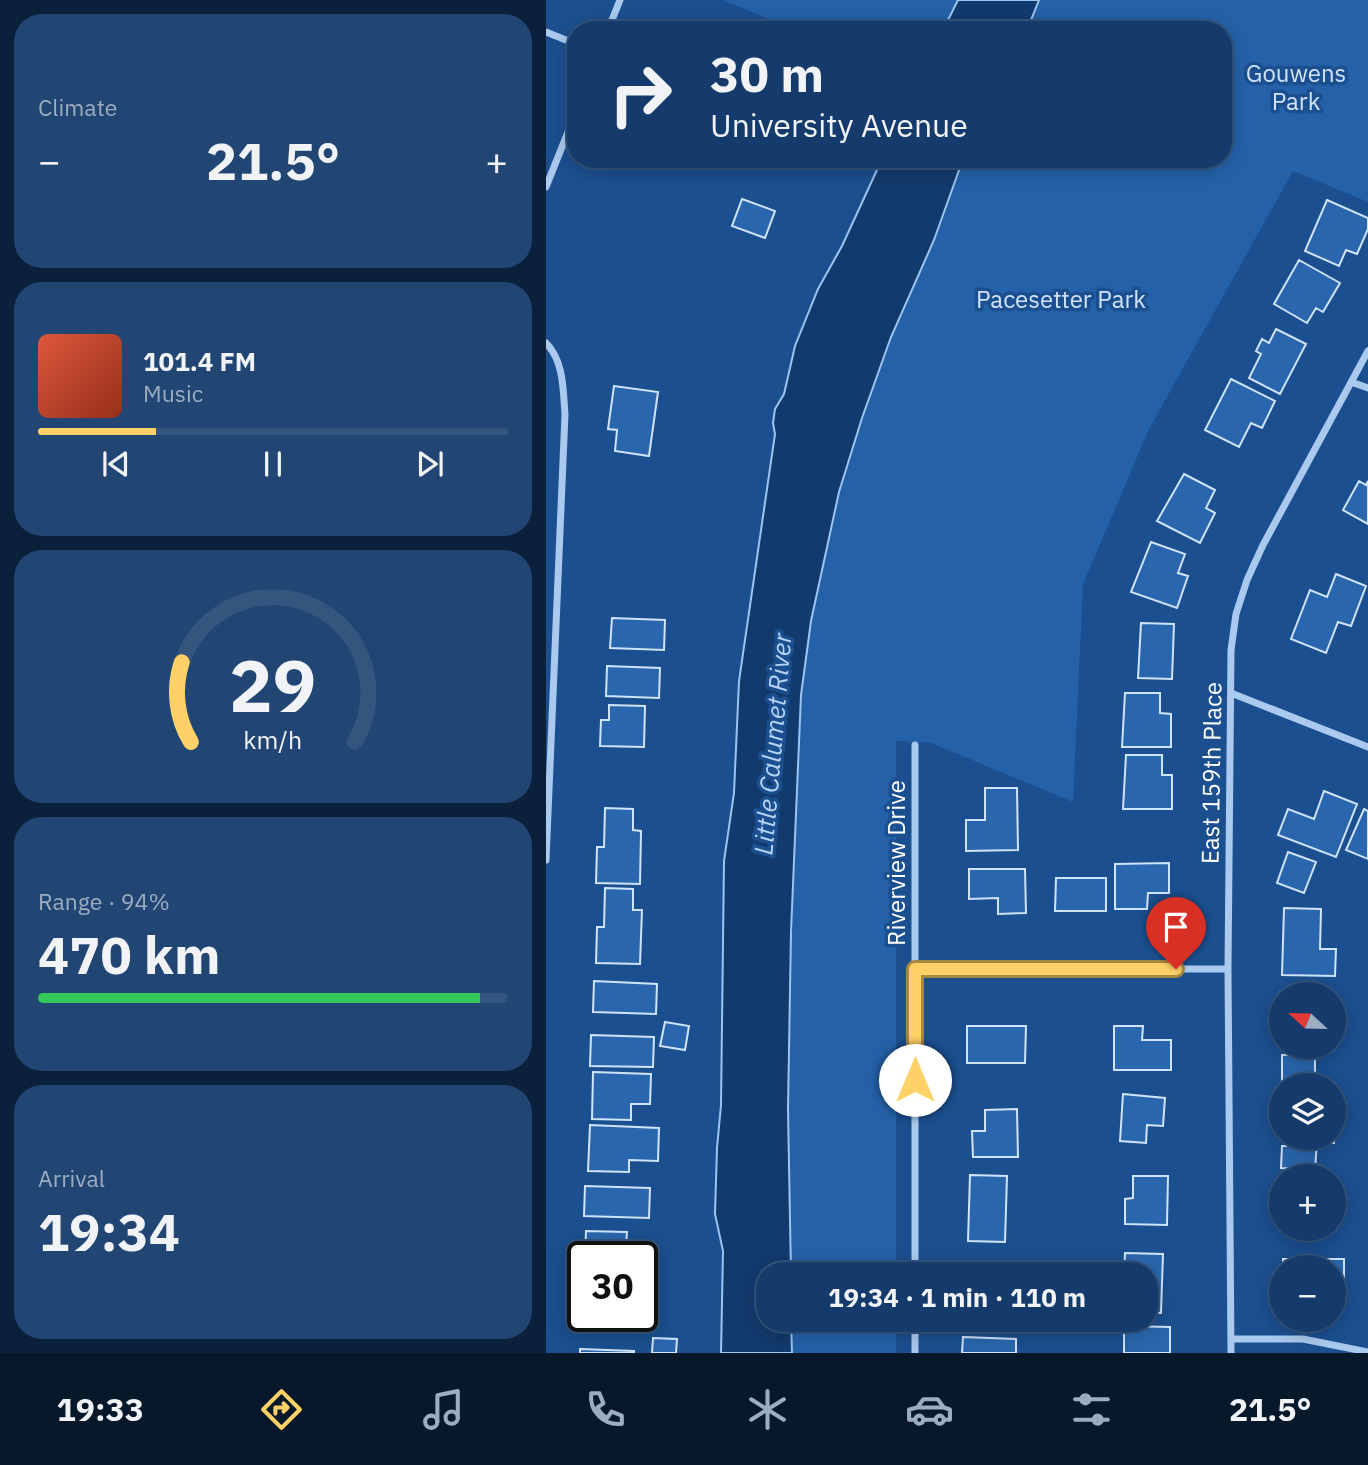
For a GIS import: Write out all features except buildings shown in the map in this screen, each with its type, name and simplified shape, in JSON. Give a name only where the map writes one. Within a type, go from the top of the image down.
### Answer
[{"type":"street","points":[[612,21],[620,0]]},
{"type":"street","points":[[546,32],[567,40]]},
{"type":"street","points":[[546,187],[567,134]]},
{"type":"street","points":[[546,343],[554,351],[562,377],[565,414],[548,752],[546,860]]},
{"type":"street","name":"East 159th Place","points":[[1231,1353],[1228,969],[1231,650],[1236,614],[1247,580],[1263,545],[1368,351]]},
{"type":"street","points":[[1351,382],[1368,388]]},
{"type":"street","points":[[1231,693],[1368,747]]},
{"type":"street","name":"Riverview Drive","points":[[915,745],[915,1262]]},
{"type":"street","points":[[915,969],[1228,969]]},
{"type":"street","points":[[915,1332],[915,1353]]},
{"type":"street","points":[[1231,1339],[1303,1339],[1368,1352]]},
{"type":"green space","points":[[723,0],[958,0],[948,21],[773,21]]},
{"type":"green space","name":"Pacesetter Park","points":[[1039,0],[1368,0],[1368,202],[1293,171],[1149,429],[1083,584],[1073,802],[931,743],[896,741],[896,1262],[791,1262],[788,1109],[791,932],[801,695],[811,621],[839,492],[862,418],[891,337],[934,240],[960,168],[1232,168],[1232,21],[1031,21]]},
{"type":"green space","points":[[791,1332],[896,1332],[896,1353],[792,1353]]},
{"type":"water","points":[[958,0],[1039,0],[1031,21],[948,21]]},
{"type":"water","name":"Little Calumet River","points":[[878,168],[960,168],[934,240],[891,337],[862,418],[839,492],[811,621],[801,695],[791,932],[788,1109],[791,1262],[756,1262],[756,1332],[791,1332],[792,1353],[721,1353],[723,1251],[715,1214],[721,1105],[724,861],[734,793],[739,681],[775,434],[775,409],[784,394],[795,346],[818,289],[842,246]]},
{"type":"route","points":[[915,1080],[915,969],[1176,969]]},
{"type":"park label","name":"Gouwens Park","points":[[1296,87]]}]
